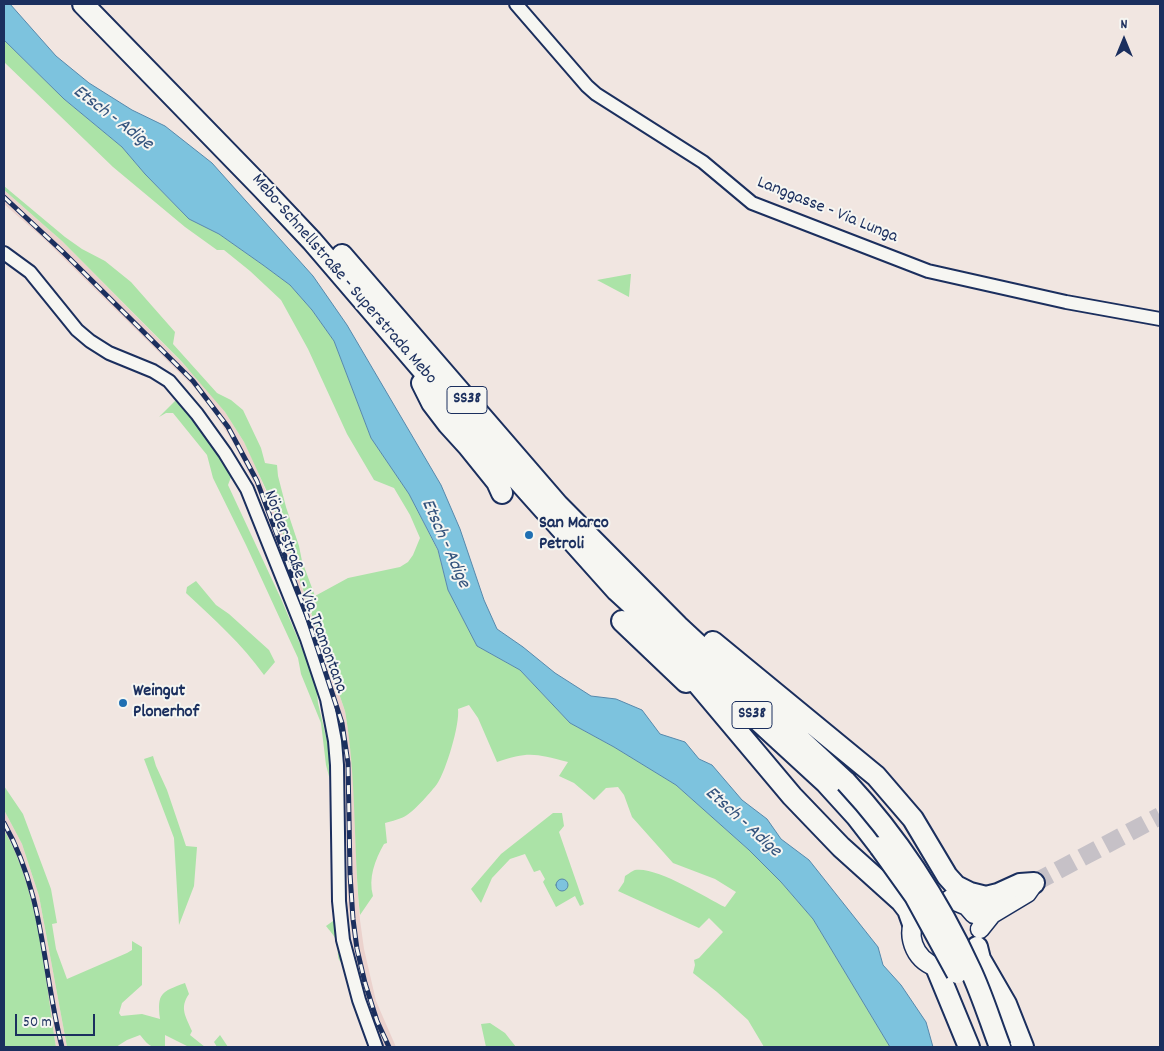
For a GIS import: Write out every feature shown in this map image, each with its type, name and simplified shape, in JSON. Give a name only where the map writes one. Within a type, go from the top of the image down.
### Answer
[{"type":"highway","name":"Mebo-Schnellstraße - Superstrada Mebo","points":[[83,4],[312,241],[504,464],[617,591],[826,783],[856,816],[916,896],[959,975],[985,1047]]},
{"type":"highway","name":"Mebo-Schnellstraße - Superstrada Mebo","points":[[102,4],[189,92],[320,230],[558,505],[678,626],[846,782],[869,807],[904,852],[948,925],[970,969],[1000,1047]]},
{"type":"highway","points":[[379,320],[383,335],[423,385],[438,410],[497,482],[502,492]]},
{"type":"highway","points":[[606,555],[627,565],[683,618],[872,771],[913,819],[947,876],[956,886],[970,893],[986,897],[1020,884],[1034,883]]},
{"type":"highway","points":[[617,591],[626,607],[677,659],[781,784],[841,847],[901,901],[916,918]]},
{"type":"highway","points":[[622,621],[692,687],[769,778],[781,784]]},
{"type":"highway","points":[[925,839],[939,884],[958,903]]},
{"type":"highway","points":[[979,938],[980,959],[1006,1004],[1024,1047]]},
{"type":"highway","points":[[936,967],[969,1047]]},
{"type":"main road","points":[[958,903],[980,908],[990,906],[1034,883]]},
{"type":"main road","points":[[979,938],[992,914],[1027,893],[1034,883]]},
{"type":"main road","points":[[958,903],[975,915],[979,938]]},
{"type":"main road","points":[[916,918],[912,939],[916,951],[926,962],[936,967]]},
{"type":"street","name":"Langgasse - Via Lunga","points":[[516,4],[596,94],[703,162],[752,203],[928,271],[1066,302],[1160,319]]},
{"type":"street","name":"Nörderstraße - Via Tramontana","points":[[4,253],[30,272],[77,330],[90,341],[108,353],[153,371],[169,381],[197,414],[225,453],[247,489],[306,639],[327,699],[335,741],[337,764],[339,901],[343,940],[358,1000],[376,1047]]},
{"type":"shaded area","points":[[4,190],[62,241],[202,383],[225,412],[244,442],[256,467],[283,533],[345,711],[354,781],[357,883],[364,949],[376,1001],[396,1047],[384,1047],[370,1010],[355,958],[348,907],[343,750],[338,722],[332,700],[259,493],[234,444],[215,414],[194,387],[44,239],[4,204]]},
{"type":"shaded area","points":[[4,810],[22,844],[39,896],[67,1047],[56,1047],[35,916],[23,875],[4,830]]},
{"type":"green space","points":[[4,40],[64,99],[122,147],[145,174],[189,219],[219,234],[263,265],[290,285],[312,310],[334,341],[371,438],[409,494],[438,551],[448,590],[477,646],[520,670],[570,723],[676,785],[749,850],[781,882],[813,919],[890,1047],[764,1047],[748,1020],[693,973],[694,960],[699,958],[723,932],[709,918],[699,928],[618,891],[624,882],[625,876],[635,870],[644,870],[667,877],[725,907],[736,892],[715,879],[673,863],[632,817],[624,795],[618,787],[606,788],[594,800],[574,783],[559,776],[568,762],[548,757],[525,755],[497,762],[478,718],[469,705],[458,709],[457,725],[452,747],[437,784],[410,813],[402,818],[385,823],[387,843],[384,844],[373,869],[371,883],[373,896],[360,915],[353,788],[345,711],[269,496],[244,442],[225,412],[182,362],[62,241],[4,190],[4,186],[65,237],[82,249],[105,261],[131,282],[175,332],[173,344],[217,393],[231,400],[243,410],[261,448],[265,463],[277,465],[286,507],[302,561],[315,596],[348,578],[400,567],[408,562],[413,555],[420,538],[410,515],[394,488],[374,480],[347,434],[308,349],[281,300],[224,250],[217,250],[185,227],[113,167],[4,62]]},
{"type":"green space","points":[[630,274],[629,297],[597,280]]},
{"type":"green space","points":[[177,399],[218,455],[231,477],[228,485],[282,601],[316,682],[318,703],[328,745],[331,784],[326,765],[321,723],[301,674],[298,658],[213,478],[207,455],[173,413],[166,413],[159,417]]},
{"type":"green space","points":[[196,581],[216,605],[229,614],[269,650],[275,662],[264,675],[237,642],[186,593],[187,587]]},
{"type":"green space","points":[[153,756],[186,846],[197,847],[194,886],[179,925],[174,838],[144,759]]},
{"type":"green space","points":[[4,786],[23,814],[51,889],[57,923],[52,924],[56,949],[67,979],[127,953],[132,950],[132,941],[142,947],[142,985],[122,1003],[119,1013],[121,1016],[142,1014],[160,1019],[159,1004],[162,995],[166,991],[185,983],[189,994],[184,1008],[192,1031],[190,1035],[205,1047],[189,1047],[165,1035],[165,1047],[153,1046],[148,1044],[140,1035],[116,1047],[67,1047],[39,896],[22,844],[4,810]]},
{"type":"green space","points":[[553,813],[562,813],[564,826],[559,832],[584,904],[580,906],[575,896],[556,907],[543,882],[545,879],[540,870],[534,872],[525,854],[510,859],[492,878],[481,903],[471,889],[501,854]]},
{"type":"green space","points":[[4,830],[16,854],[33,907],[44,964],[56,1047],[4,1047]]},
{"type":"green space","points":[[340,916],[350,969],[339,959],[336,940],[326,926]]},
{"type":"green space","points":[[490,1023],[505,1033],[516,1047],[486,1047],[481,1024]]},
{"type":"green space","points":[[220,1035],[228,1047],[217,1047],[214,1042]]},
{"type":"water","name":"Etsch - Adige","points":[[4,4],[10,4],[56,56],[89,83],[132,110],[165,126],[212,163],[313,276],[347,325],[441,485],[460,529],[484,600],[497,629],[555,673],[591,696],[616,699],[642,710],[660,734],[685,742],[699,759],[712,765],[742,800],[767,819],[781,839],[809,860],[878,947],[883,965],[901,985],[926,1022],[933,1047],[890,1047],[813,919],[781,882],[749,850],[676,785],[570,723],[520,670],[477,646],[448,590],[438,550],[409,494],[371,438],[334,341],[312,310],[290,285],[263,265],[219,234],[189,219],[145,174],[122,147],[64,99],[4,40]]},
{"type":"water","points":[[562,879],[568,885],[562,891],[556,885]]},
{"type":"tunnel","points":[[1034,883],[1160,816]]},
{"type":"railway","points":[[4,197],[63,252],[193,381],[228,427],[257,481],[306,613],[342,723],[348,763],[350,874],[357,949],[377,1021],[389,1047]]},
{"type":"railway","points":[[4,823],[28,878],[35,905],[62,1047]]},
{"type":"place","name":"San Marco Petroli","points":[[529,535]]},
{"type":"place","name":"Weingut Plonerhof","points":[[123,703]]}]
